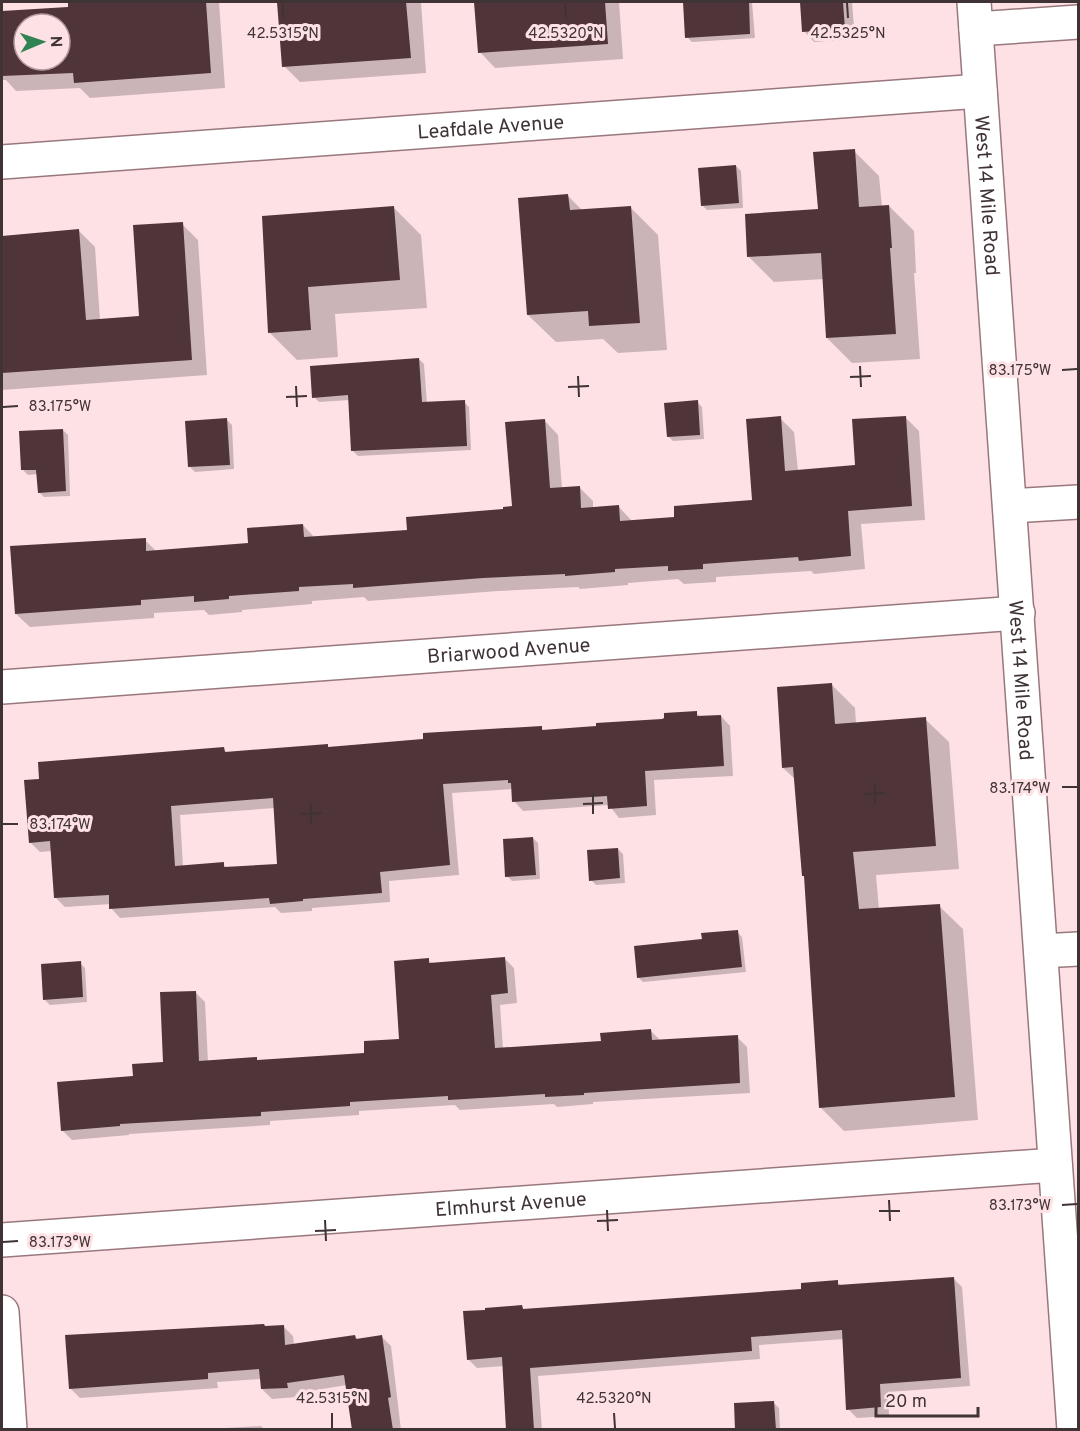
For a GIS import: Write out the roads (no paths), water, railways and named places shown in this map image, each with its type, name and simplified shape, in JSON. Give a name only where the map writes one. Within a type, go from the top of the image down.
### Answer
[{"type":"street","points":[[975,15],[1078,22]]},
{"type":"street","name":"West 14 Mile Road","points":[[975,15],[1055,1166],[1075,1412]]},
{"type":"street","name":"Leafdale Avenue","points":[[2,162],[980,91]]},
{"type":"street","points":[[1010,506],[1078,502]]},
{"type":"street","name":"Briarwood Avenue","points":[[2,687],[1018,613]]},
{"type":"street","points":[[1041,951],[1078,949]]},
{"type":"street","name":"Elmhurst Avenue","points":[[2,1240],[1055,1166]]},
{"type":"street","points":[[2,1312],[10,1430]]}]
